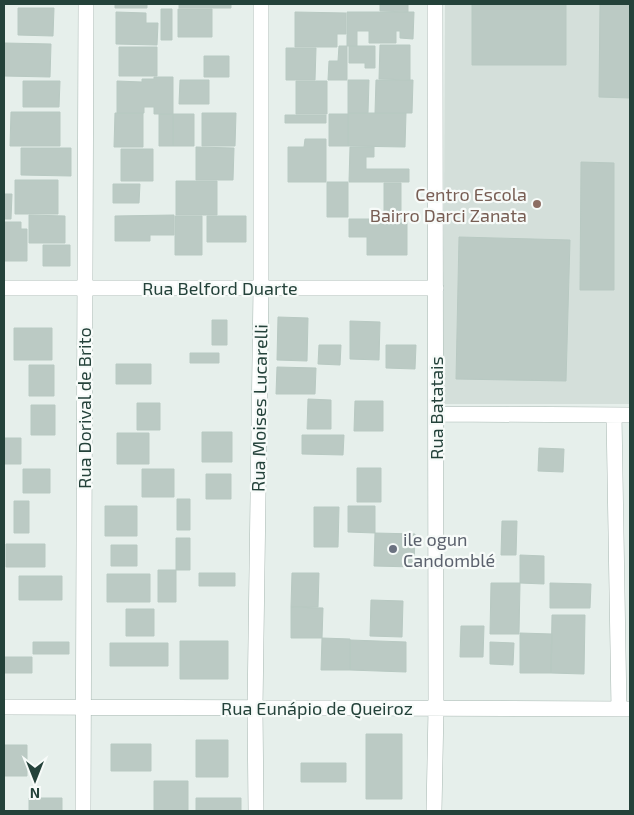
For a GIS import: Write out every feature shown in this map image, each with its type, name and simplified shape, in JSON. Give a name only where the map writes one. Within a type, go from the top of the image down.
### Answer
[{"type":"street","name":"Rua Dorival de Brito","points":[[83,811],[86,4]]},
{"type":"street","name":"Rua Moises Lucarelli","points":[[256,811],[255,708],[261,288],[261,4]]},
{"type":"street","name":"Rua Batatais","points":[[434,811],[436,709],[435,4]]},
{"type":"street","name":"Rua Belford Duarte","points":[[4,288],[436,288]]},
{"type":"street","points":[[436,414],[630,415]]},
{"type":"street","points":[[614,415],[625,709]]},
{"type":"street","name":"Rua Eunápio de Queiroz","points":[[4,707],[625,709]]},
{"type":"shaded area","name":"Centro Escola Bairro Darci Zanata","points":[[445,4],[630,4],[630,404],[443,404]]},
{"type":"building","points":[[115,4],[147,4],[147,8],[115,8]]},
{"type":"building","points":[[179,4],[231,4],[231,8],[179,8]]},
{"type":"building","points":[[380,4],[408,4],[408,12],[380,11]]},
{"type":"building","points":[[472,4],[566,4],[566,65],[472,65]]},
{"type":"building","points":[[600,4],[630,4],[630,98],[599,97]]},
{"type":"building","points":[[18,8],[54,8],[53,36],[18,35]]},
{"type":"building","points":[[161,9],[172,9],[172,40],[161,40]]},
{"type":"building","points":[[178,9],[212,9],[212,37],[178,37]]},
{"type":"building","points":[[116,12],[146,13],[146,23],[158,23],[157,45],[116,44]]},
{"type":"building","points":[[295,12],[346,13],[346,34],[337,34],[337,47],[295,47]]},
{"type":"building","points":[[347,12],[414,12],[413,39],[400,38],[400,31],[396,31],[396,43],[369,43],[369,31],[357,31],[357,46],[347,46]]},
{"type":"building","points":[[4,43],[51,44],[50,77],[4,76]]},
{"type":"building","points":[[380,45],[410,45],[410,80],[379,79]]},
{"type":"building","points":[[339,46],[347,46],[347,80],[328,80],[329,61],[338,61]]},
{"type":"building","points":[[349,46],[375,46],[375,68],[365,68],[365,63],[349,63]]},
{"type":"building","points":[[119,47],[157,47],[157,76],[119,76]]},
{"type":"building","points":[[286,48],[316,48],[315,80],[286,80]]},
{"type":"building","points":[[204,56],[229,56],[229,77],[204,77]]},
{"type":"building","points":[[154,77],[173,77],[173,114],[154,114],[154,107],[144,107],[144,113],[117,113],[117,81],[142,82],[142,79],[154,79]]},
{"type":"building","points":[[180,80],[209,80],[209,104],[179,104]]},
{"type":"building","points":[[348,80],[369,80],[368,113],[348,113]]},
{"type":"building","points":[[376,80],[413,80],[412,113],[375,113]]},
{"type":"building","points":[[23,81],[60,81],[59,107],[23,107]]},
{"type":"building","points":[[296,81],[327,81],[327,114],[296,114]]},
{"type":"building","points":[[11,112],[60,112],[60,146],[10,146]]},
{"type":"building","points":[[115,113],[143,113],[143,147],[114,147]]},
{"type":"building","points":[[202,113],[236,113],[235,146],[202,146]]},
{"type":"building","points":[[348,113],[406,113],[405,147],[348,146]]},
{"type":"building","points":[[159,114],[173,114],[173,146],[159,146]]},
{"type":"building","points":[[173,114],[194,114],[194,146],[173,146]]},
{"type":"building","points":[[329,114],[348,114],[348,146],[329,146]]},
{"type":"building","points":[[285,115],[326,115],[326,123],[285,123]]},
{"type":"building","points":[[305,139],[326,139],[326,182],[288,182],[288,147],[304,147]]},
{"type":"building","points":[[196,147],[234,148],[233,180],[196,180]]},
{"type":"building","points":[[350,147],[374,147],[374,157],[366,157],[366,169],[409,169],[409,182],[349,182]]},
{"type":"building","points":[[21,148],[71,148],[71,176],[21,175]]},
{"type":"building","points":[[121,149],[153,149],[153,181],[121,181]]},
{"type":"building","points":[[581,162],[614,163],[614,290],[580,290]]},
{"type":"building","points":[[15,180],[58,180],[58,214],[15,214]]},
{"type":"building","points":[[176,181],[217,181],[217,215],[176,215]]},
{"type":"building","points":[[327,182],[348,182],[348,217],[327,217]]},
{"type":"building","points":[[384,183],[401,183],[401,217],[384,217]]},
{"type":"building","points":[[113,184],[140,184],[139,203],[113,203]]},
{"type":"building","points":[[4,194],[12,194],[11,219],[4,219]]},
{"type":"building","points":[[29,215],[65,216],[65,243],[29,243]]},
{"type":"building","points":[[174,215],[174,235],[150,235],[150,241],[115,241],[115,216]]},
{"type":"building","points":[[175,216],[202,216],[202,255],[175,255]]},
{"type":"building","points":[[207,216],[246,216],[246,242],[207,242]]},
{"type":"building","points":[[349,219],[407,219],[407,255],[367,255],[367,237],[349,237]]},
{"type":"building","points":[[4,222],[21,222],[21,229],[27,229],[27,261],[4,261]]},
{"type":"building","points":[[459,237],[570,240],[566,381],[456,379]]},
{"type":"building","points":[[43,245],[70,245],[70,266],[43,266]]},
{"type":"building","points":[[278,317],[308,318],[307,361],[277,360]]},
{"type":"building","points":[[212,320],[227,320],[227,345],[212,345]]},
{"type":"building","points":[[350,321],[380,322],[379,360],[350,359]]},
{"type":"building","points":[[14,328],[52,328],[52,360],[14,360]]},
{"type":"building","points":[[319,345],[341,345],[340,365],[318,364]]},
{"type":"building","points":[[386,345],[416,345],[415,369],[386,368]]},
{"type":"building","points":[[190,353],[219,353],[219,363],[190,363]]},
{"type":"building","points":[[116,364],[151,364],[151,384],[116,384]]},
{"type":"building","points":[[29,365],[54,365],[54,396],[29,396]]},
{"type":"building","points":[[277,367],[316,368],[315,394],[276,394]]},
{"type":"building","points":[[308,399],[331,400],[331,429],[307,429]]},
{"type":"building","points":[[355,401],[383,401],[383,431],[354,431]]},
{"type":"building","points":[[137,403],[160,403],[160,430],[137,430]]},
{"type":"building","points":[[31,405],[55,405],[55,435],[31,435]]},
{"type":"building","points":[[202,432],[232,432],[232,462],[202,462]]},
{"type":"building","points":[[117,433],[149,433],[149,464],[117,464]]},
{"type":"building","points":[[302,435],[344,435],[343,455],[302,454]]},
{"type":"building","points":[[5,438],[21,438],[21,464],[5,464]]},
{"type":"building","points":[[539,448],[564,449],[563,472],[538,471]]},
{"type":"building","points":[[357,468],[381,468],[381,502],[357,502]]},
{"type":"building","points":[[23,469],[50,469],[50,493],[23,493]]},
{"type":"building","points":[[142,469],[174,469],[174,497],[142,497]]},
{"type":"building","points":[[206,474],[231,474],[231,499],[206,499]]},
{"type":"building","points":[[177,499],[190,499],[190,530],[177,530]]},
{"type":"building","points":[[14,501],[29,501],[29,533],[14,533]]},
{"type":"building","points":[[105,506],[137,506],[137,536],[105,536]]},
{"type":"building","points":[[348,506],[375,506],[375,533],[348,532]]},
{"type":"building","points":[[314,507],[339,507],[338,547],[314,547]]},
{"type":"building","points":[[502,521],[517,521],[516,555],[501,555]]},
{"type":"building","points":[[375,533],[415,534],[414,567],[374,566]]},
{"type":"building","points":[[176,538],[190,538],[190,570],[176,570]]},
{"type":"building","points":[[6,544],[45,544],[45,567],[6,567]]},
{"type":"building","points":[[111,545],[137,545],[137,566],[111,566]]},
{"type":"building","points":[[520,555],[544,556],[544,584],[520,583]]},
{"type":"building","points":[[158,570],[176,570],[176,602],[158,602]]},
{"type":"building","points":[[199,573],[235,573],[235,586],[199,586]]},
{"type":"building","points":[[292,573],[319,573],[318,607],[291,607]]},
{"type":"building","points":[[107,574],[150,574],[150,602],[107,602]]},
{"type":"building","points":[[19,576],[62,576],[62,600],[19,600]]},
{"type":"building","points":[[491,583],[520,583],[519,634],[490,634]]},
{"type":"building","points":[[550,583],[591,584],[590,608],[550,608]]},
{"type":"building","points":[[371,600],[403,601],[402,637],[370,636]]},
{"type":"building","points":[[291,607],[323,608],[322,638],[291,638]]},
{"type":"building","points":[[126,609],[154,609],[154,636],[126,636]]},
{"type":"building","points":[[552,615],[585,615],[584,674],[551,673]]},
{"type":"building","points":[[461,626],[484,626],[483,657],[460,657]]},
{"type":"building","points":[[520,633],[552,634],[551,673],[520,673]]},
{"type":"building","points":[[322,638],[350,639],[350,670],[321,670]]},
{"type":"building","points":[[350,640],[406,642],[406,672],[350,670]]},
{"type":"building","points":[[180,641],[228,641],[228,679],[180,679]]},
{"type":"building","points":[[33,642],[69,642],[69,654],[33,654]]},
{"type":"building","points":[[490,642],[514,643],[513,665],[490,664]]},
{"type":"building","points":[[110,643],[168,643],[168,666],[110,666]]},
{"type":"building","points":[[4,657],[32,657],[32,673],[4,673]]},
{"type":"building","points":[[366,734],[402,734],[402,799],[366,799]]},
{"type":"building","points":[[196,740],[228,740],[228,777],[196,777]]},
{"type":"building","points":[[111,744],[151,744],[151,771],[111,771]]},
{"type":"building","points":[[4,745],[27,745],[27,776],[4,776]]},
{"type":"building","points":[[301,763],[346,763],[346,782],[301,782]]},
{"type":"building","points":[[154,781],[188,781],[188,811],[154,811]]},
{"type":"building","points":[[29,798],[62,798],[62,811],[29,811]]},
{"type":"building","points":[[196,798],[241,798],[241,811],[196,811]]},
{"type":"place","name":"Centro Escola Bairro Darci Zanata","points":[[537,204]]},
{"type":"place","name":"ile ogun Candomblé","points":[[393,549]]}]
